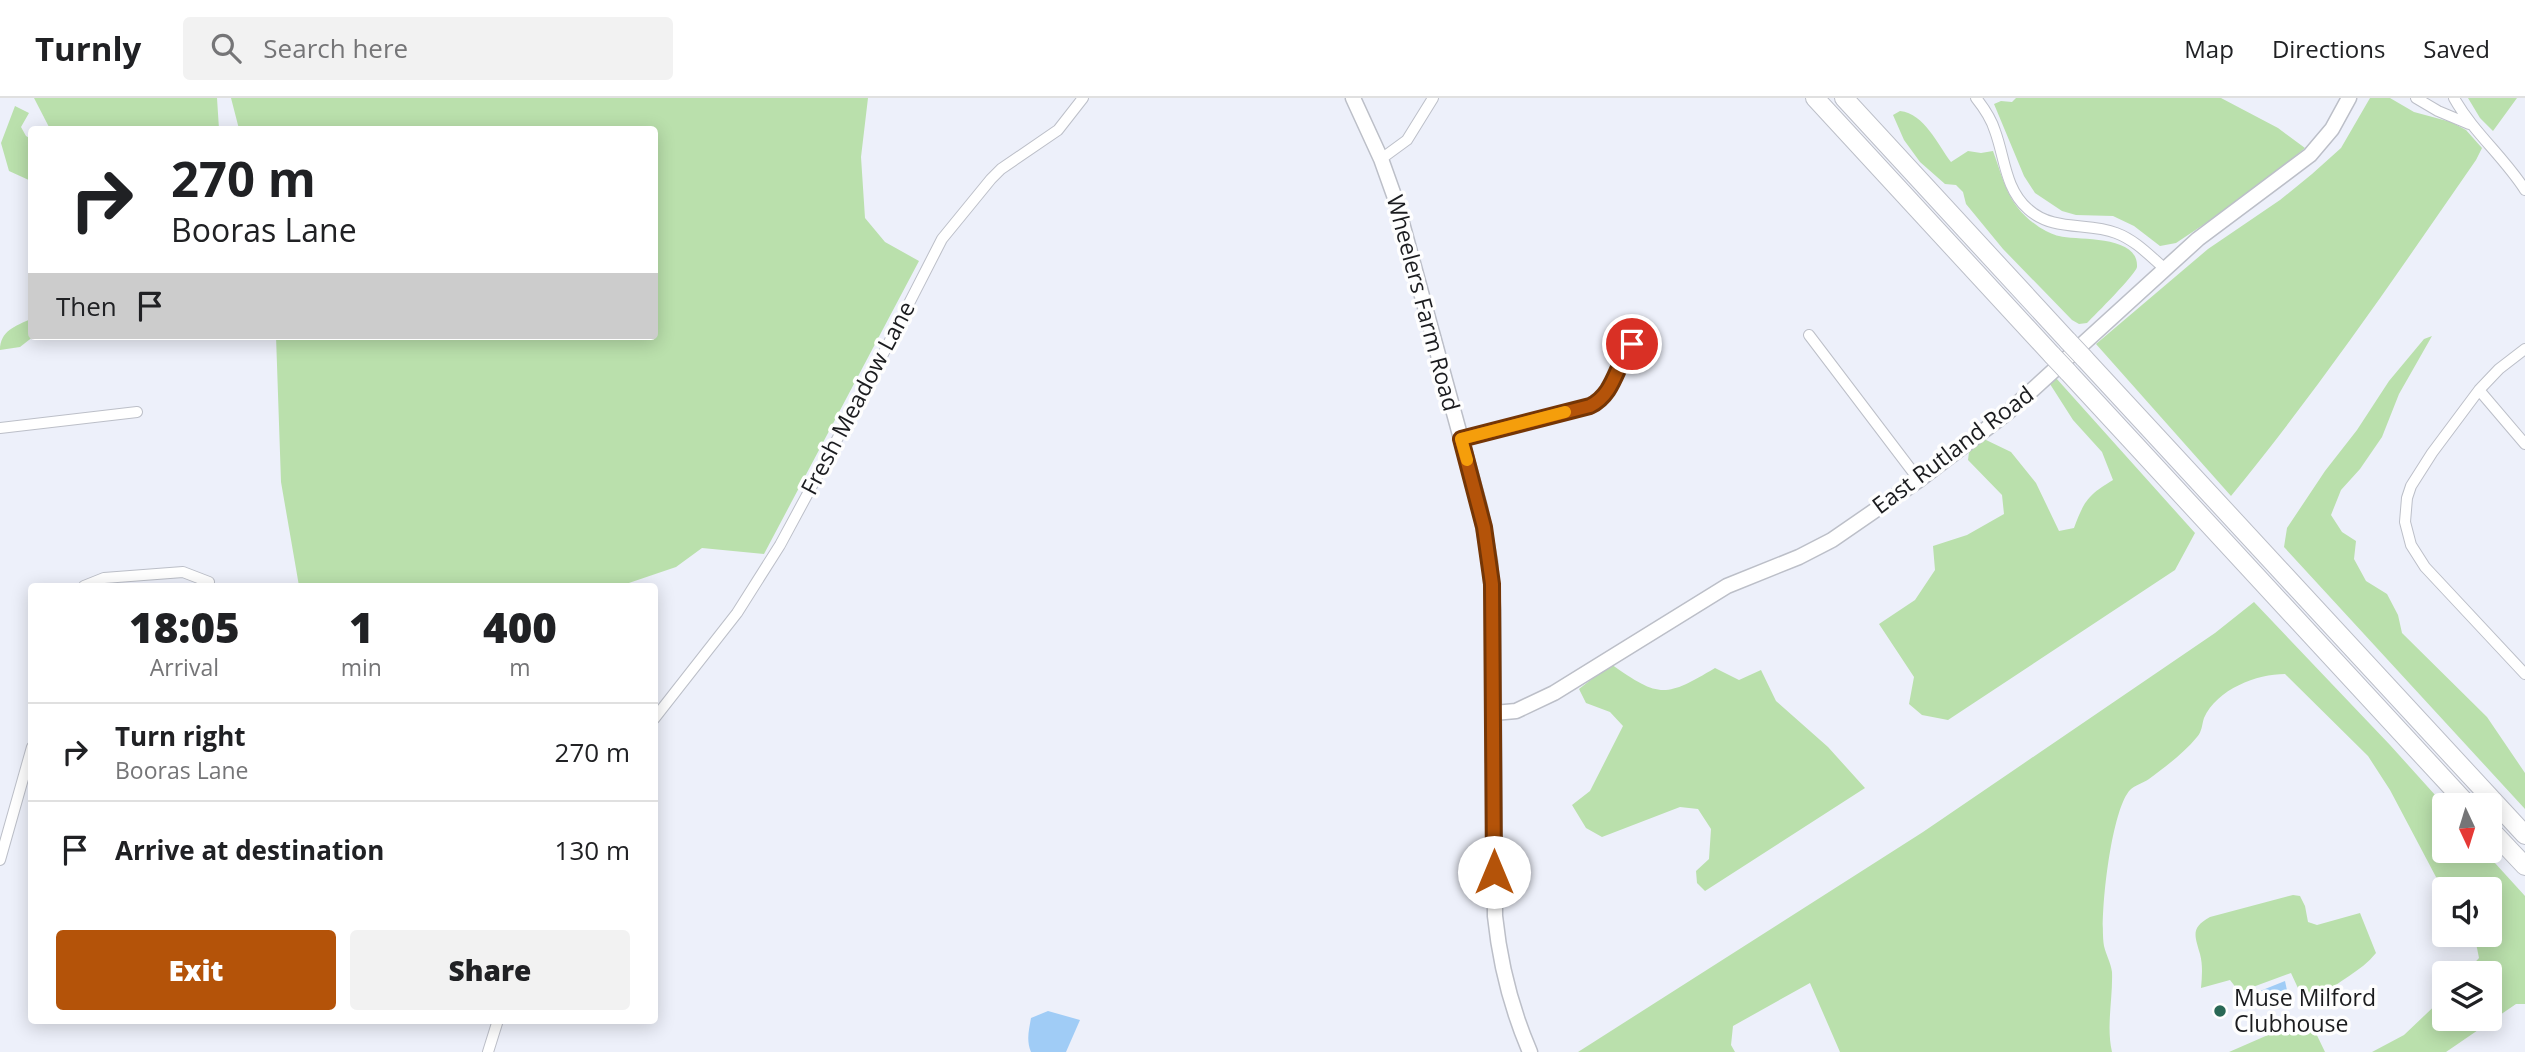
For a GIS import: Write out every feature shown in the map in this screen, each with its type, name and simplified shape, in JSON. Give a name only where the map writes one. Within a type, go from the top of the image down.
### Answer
[{"type":"highway","points":[[1815,98],[2457,793]]},
{"type":"highway","points":[[1844,98],[2525,835]]},
{"type":"highway","points":[[2502,842],[2525,866]]},
{"type":"main road","name":"Wheelers Farm Road","points":[[1353,98],[1381,159],[1402,221],[1484,527],[1490,562],[1494,713],[1494,895],[1498,938],[1509,994],[1530,1052]]},
{"type":"main road","name":"East Rutland Road","points":[[1494,713],[1523,709],[1562,689],[1727,586],[1799,557],[1832,540],[1919,480],[1974,439],[2047,378],[2164,268],[2215,225],[2310,155],[2332,129],[2349,98]]},
{"type":"street","name":"Fresh Meadow Lane","points":[[658,714],[737,613],[780,545],[942,239],[1001,169],[1046,141],[1083,98]]},
{"type":"street","points":[[1381,159],[1407,140],[1433,98]]},
{"type":"street","points":[[1976,98],[1995,130],[2012,188],[2030,211],[2042,219],[2101,229],[2126,237],[2164,268]]},
{"type":"street","points":[[2416,98],[2438,111],[2472,125]]},
{"type":"street","points":[[2454,98],[2472,125],[2499,153],[2525,190]]},
{"type":"street","points":[[1809,335],[1919,480]]},
{"type":"street","points":[[1461,439],[1590,406],[1609,390],[1618,366],[1632,344]]},
{"type":"street","points":[[2525,349],[2499,369],[2479,390],[2432,453],[2411,486],[2405,510],[2406,533],[2410,545],[2425,567],[2525,674]]},
{"type":"street","points":[[2479,390],[2525,444]]},
{"type":"street","points":[[0,428],[137,412]]},
{"type":"street","points":[[92,583],[104,578],[183,572],[209,582]]},
{"type":"street","points":[[0,860],[28,761]]},
{"type":"street","points":[[488,1052],[497,1024]]},
{"type":"green space","points":[[34,98],[217,98],[219,126],[48,126]]},
{"type":"green space","points":[[231,98],[868,98],[861,157],[865,218],[885,242],[919,261],[764,554],[702,548],[676,567],[629,583],[298,583],[281,482],[276,340],[658,340],[658,126],[238,126]]},
{"type":"green space","points":[[2016,98],[2221,98],[2278,128],[2305,148],[2272,176],[2209,221],[2176,243],[2160,246],[2134,226],[2113,216],[2076,215],[2062,211],[2035,193],[2024,176],[1994,104],[2001,101],[2012,102]]},
{"type":"green space","points":[[2370,98],[2390,98],[2414,112],[2451,122],[2466,130],[2482,148],[2357,331],[2231,496],[2096,344],[2208,249],[2280,200],[2341,148]]},
{"type":"green space","points":[[2468,98],[2517,98],[2493,131],[2480,118]]},
{"type":"green space","points":[[15,106],[29,113],[21,127],[28,137],[28,180],[9,171],[1,143]]},
{"type":"green space","points":[[1900,111],[1909,113],[1923,124],[1951,162],[1968,151],[1993,151],[2009,194],[2029,219],[2057,235],[2118,244],[2135,256],[2135,271],[2087,323],[2079,324],[2072,320],[2003,249],[1966,204],[1963,192],[1956,185],[1945,184],[1920,162],[1904,140],[1893,115]]},
{"type":"green space","points":[[28,320],[29,340],[20,347],[0,350],[3,338],[14,327]]},
{"type":"green space","points":[[2432,336],[2399,394],[2382,437],[2360,469],[2341,490],[2331,515],[2342,532],[2356,541],[2354,559],[2366,581],[2387,594],[2398,615],[2402,633],[2487,717],[2525,773],[2525,809],[2284,547],[2287,528],[2325,471],[2357,430],[2389,381],[2424,339]]},
{"type":"green space","points":[[2056,378],[2195,533],[2175,570],[1948,720],[1922,715],[1909,704],[1914,677],[1879,624],[1915,600],[1935,570],[1933,546],[1967,535],[2004,514],[2002,495],[1968,460],[1969,452],[1984,439],[2011,452],[2036,483],[2059,531],[2074,528],[2088,500],[2113,480],[2102,452],[2073,420],[2050,384]]},
{"type":"green space","points":[[2254,602],[2433,793],[2432,863],[2495,863],[2525,896],[2525,1004],[2516,1004],[2502,1014],[2502,961],[2476,961],[2479,958],[2477,947],[2502,947],[2502,877],[2436,877],[2390,790],[2368,756],[2285,674],[2250,680],[2228,691],[2210,708],[2200,733],[2192,743],[2174,760],[2132,788],[2123,801],[2112,841],[2103,913],[2104,946],[2112,972],[2112,1052],[1840,1052],[1810,983],[1733,1026],[1731,1045],[1735,1052],[1578,1052],[1923,832],[2215,633]]},
{"type":"green space","points":[[1611,664],[1640,683],[1662,690],[1684,685],[1715,668],[1739,680],[1761,670],[1776,701],[1828,747],[1865,788],[1705,891],[1697,883],[1696,871],[1709,859],[1711,829],[1698,809],[1680,807],[1602,837],[1586,828],[1572,805],[1590,791],[1623,726],[1610,712],[1586,703],[1579,689]]},
{"type":"green space","points":[[2293,895],[2300,896],[2308,922],[2317,925],[2360,913],[2376,953],[2320,998],[2303,999],[2291,973],[2242,991],[2230,980],[2201,988],[2202,962],[2196,937],[2199,925],[2210,917]]},
{"type":"green space","points":[[2432,1008],[2432,1031],[2477,1031],[2446,1052],[2372,1052],[2404,1035]]},
{"type":"green space","points":[[2293,1024],[2312,1025],[2325,1052],[2229,1052]]},
{"type":"water","points":[[2285,981],[2288,995],[2270,1004],[2266,995],[2263,996],[2260,991]]},
{"type":"water","points":[[1048,1011],[1080,1020],[1066,1052],[1031,1052],[1029,1048],[1031,1018]]},
{"type":"slow traffic","points":[[1467,460],[1461,439],[1565,412]]},
{"type":"place","name":"Muse Milford Clubhouse","points":[[2220,1011]]},
{"type":"route","points":[[1494,872],[1492,584],[1484,527],[1461,439],[1590,406],[1605,396],[1618,366],[1632,344]]}]
